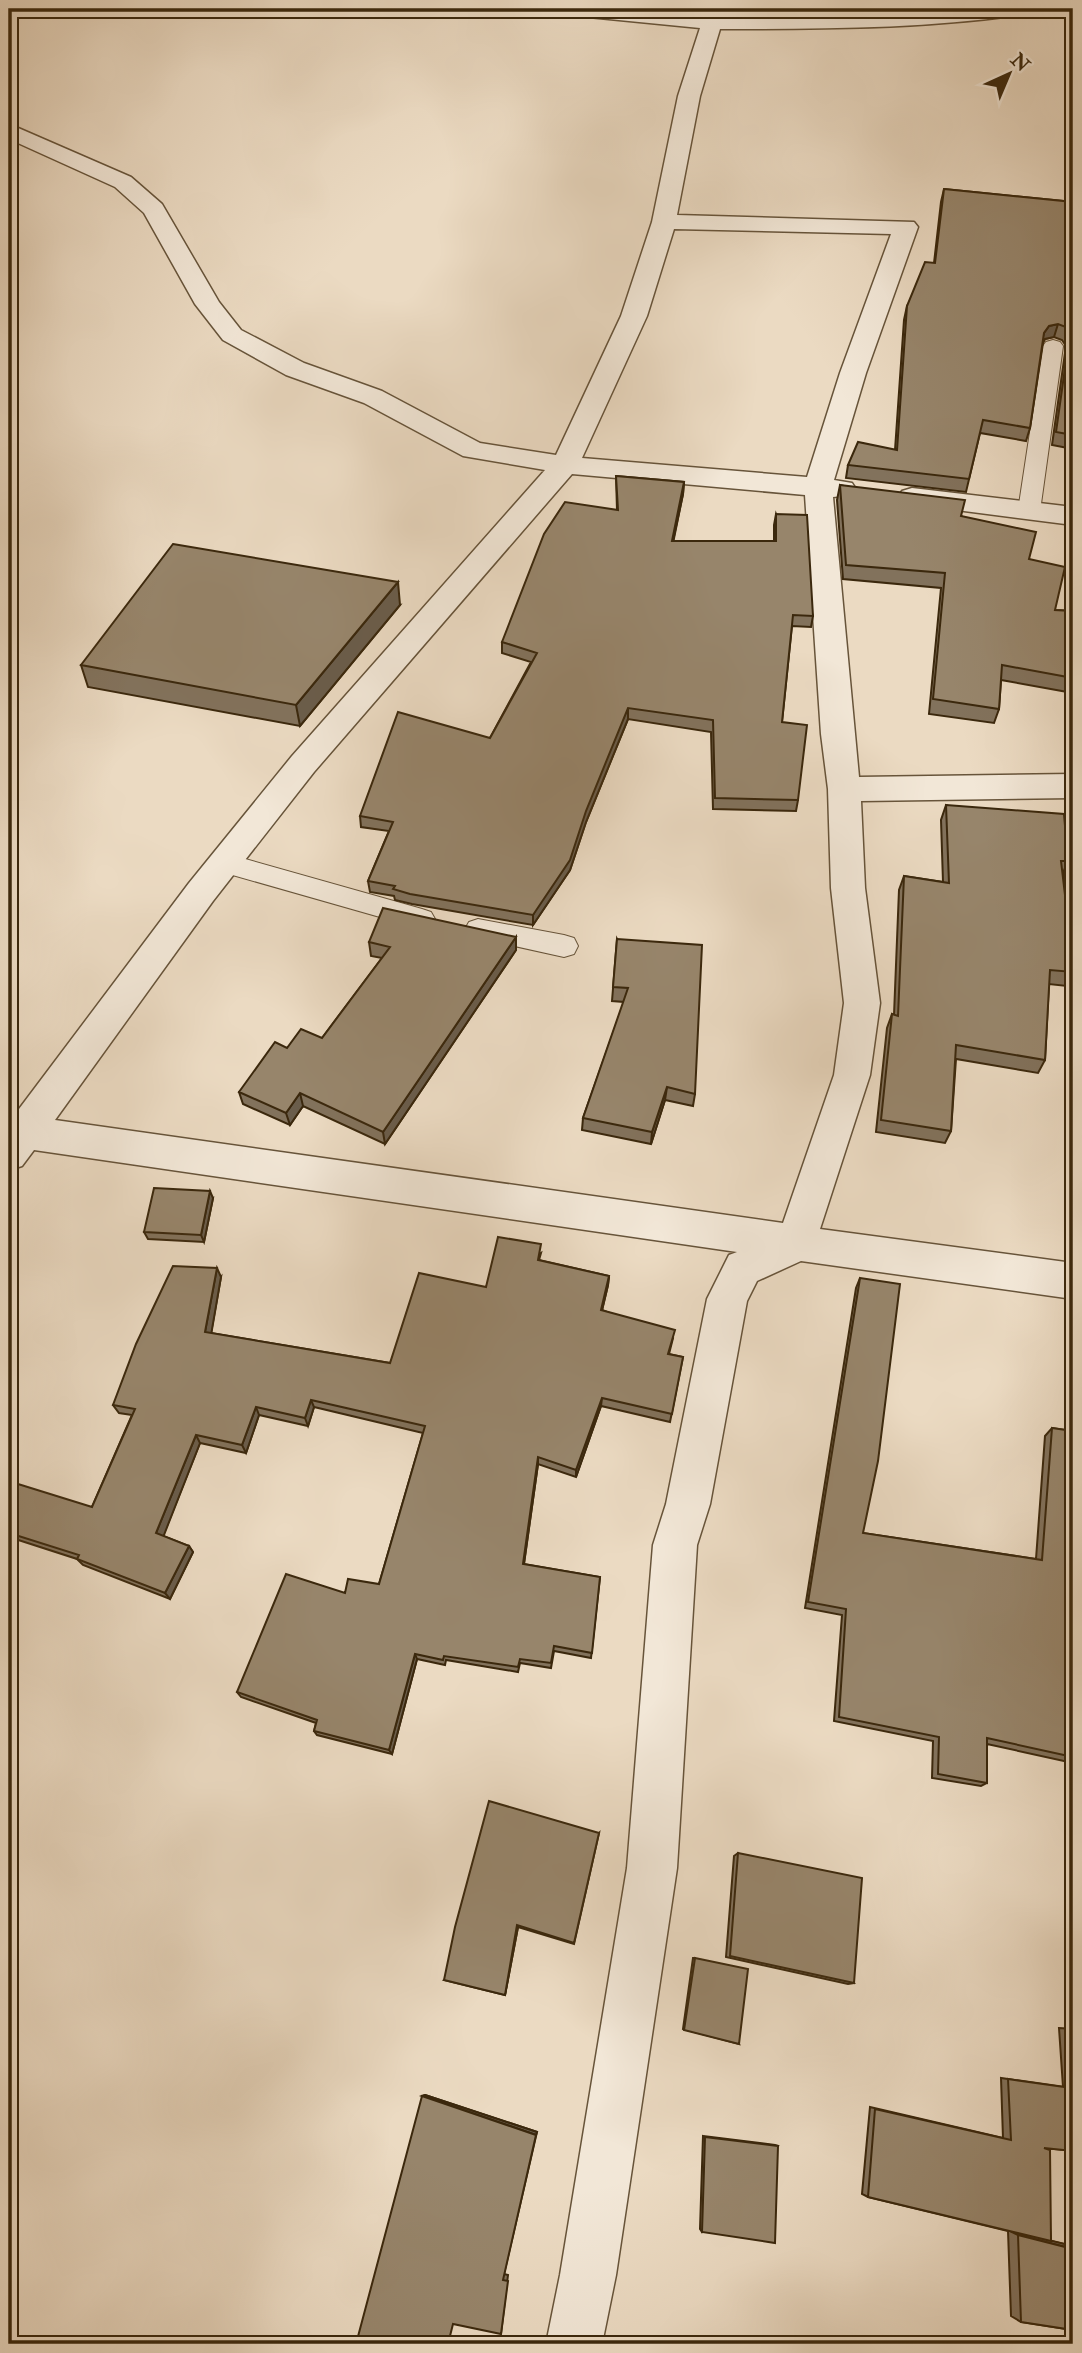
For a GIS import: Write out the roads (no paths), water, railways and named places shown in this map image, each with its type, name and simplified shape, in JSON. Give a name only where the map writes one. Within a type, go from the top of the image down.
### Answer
[{"type":"street","points":[[568,9],[712,23],[890,22],[1020,9]]},
{"type":"street","points":[[16,1143],[224,863],[303,764],[565,464],[634,316],[664,222],[689,96],[712,23]]},
{"type":"street","points":[[9,131],[122,182],[154,209],[208,304],[232,335],[295,369],[373,397],[474,450],[565,464],[818,486],[1073,516]]},
{"type":"street","points":[[574,2344],[588,2275],[652,1868],[675,1545],[688,1504],[727,1299],[743,1268],[794,1245],[852,1075],[862,1003],[848,888],[844,789],[837,734],[818,486],[853,373],[906,227],[664,222]]},
{"type":"street","points":[[844,789],[1073,786]]},
{"type":"street","points":[[16,1143],[300,1169],[794,1245],[1073,1281]]},
{"type":"lane","points":[[1029,511],[1053,346]]},
{"type":"lane","points":[[224,863],[411,916],[564,946]]}]
